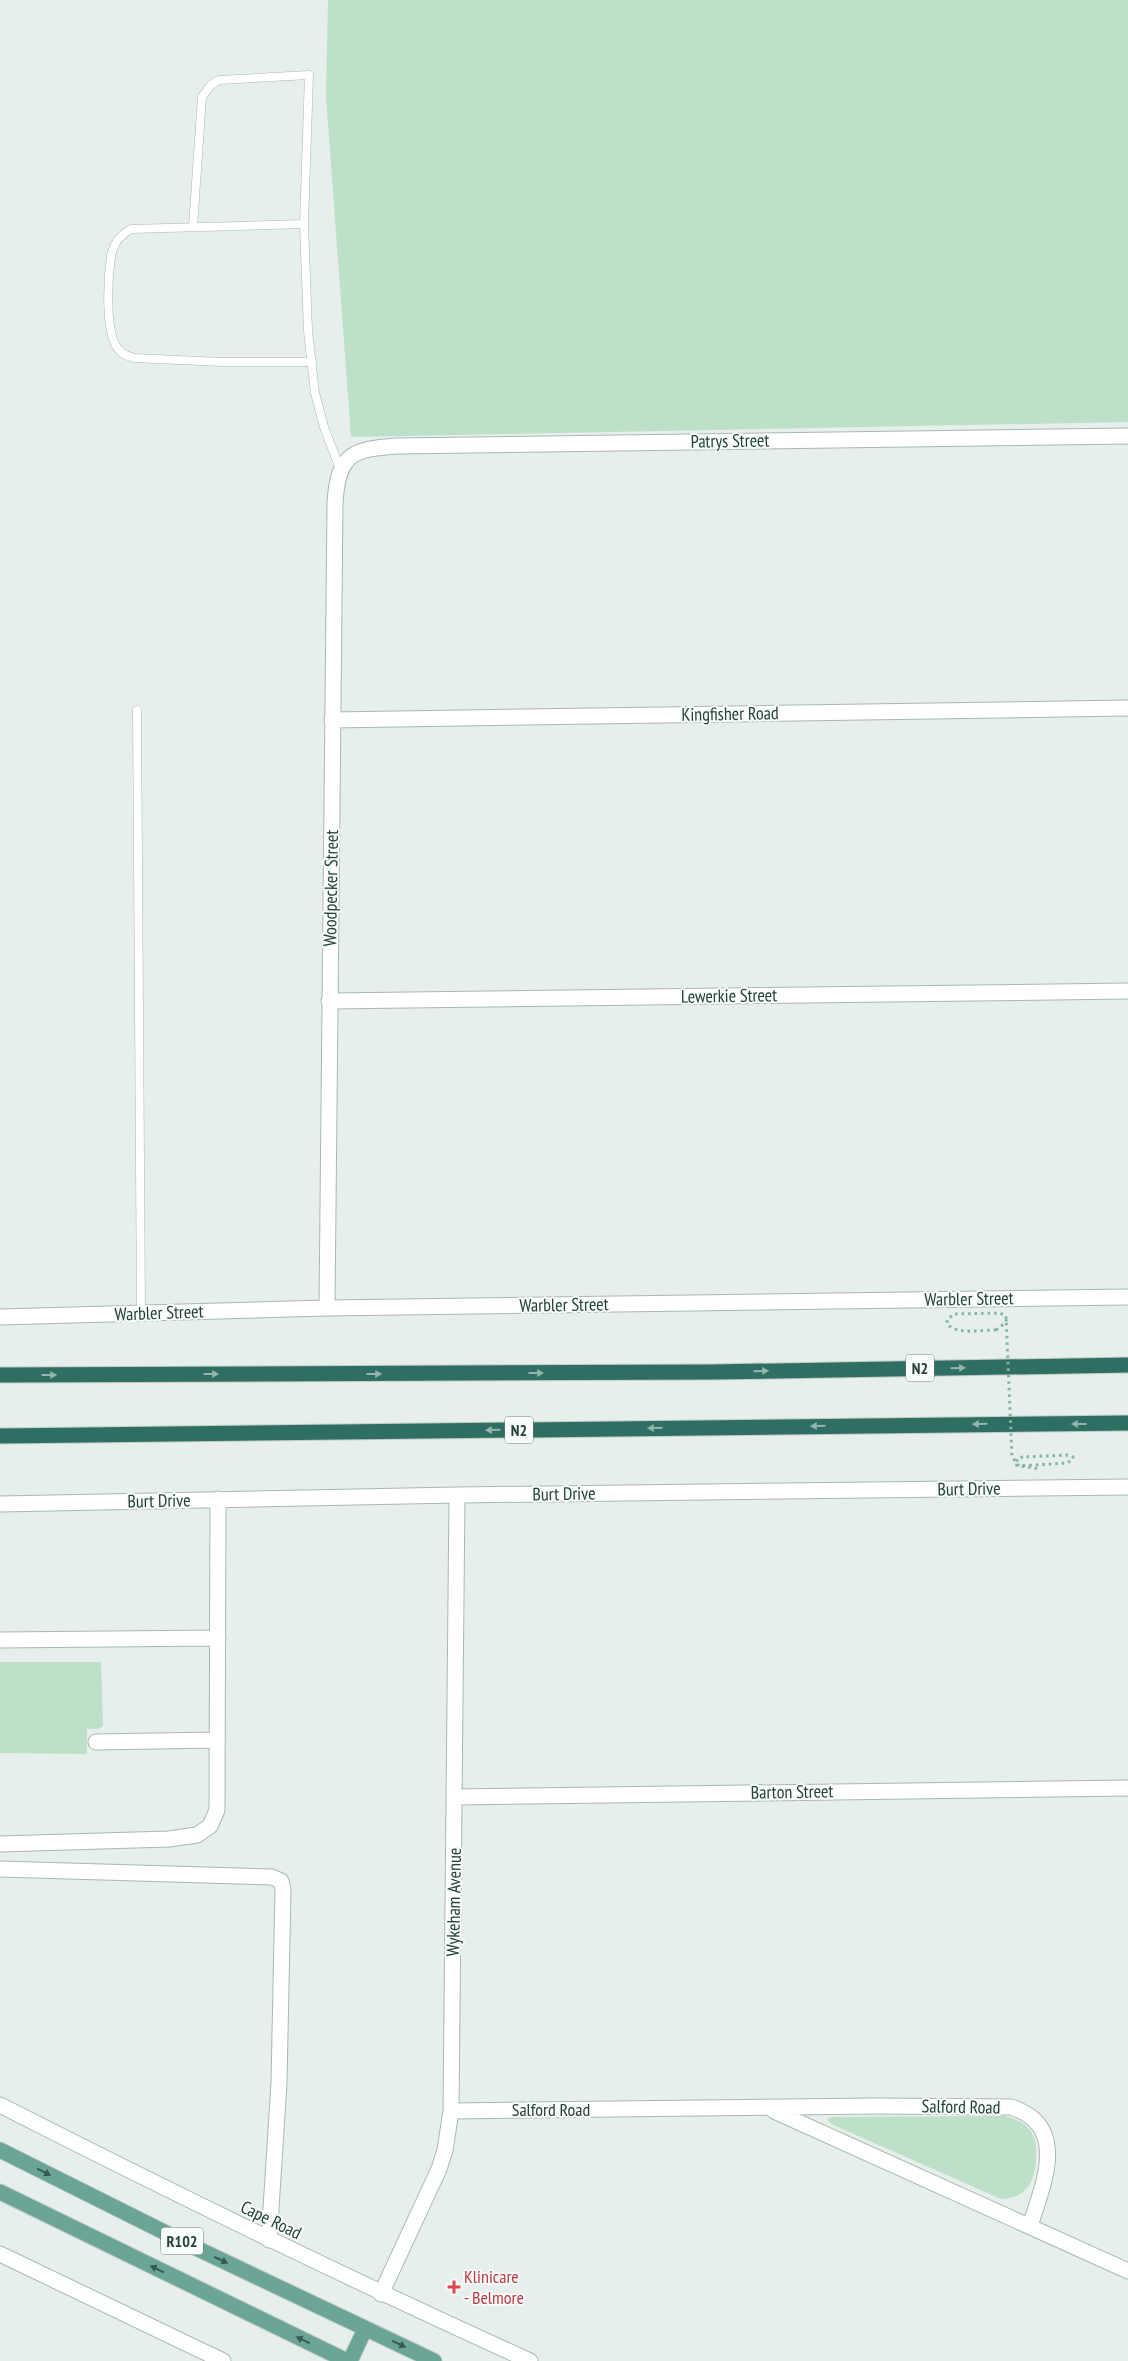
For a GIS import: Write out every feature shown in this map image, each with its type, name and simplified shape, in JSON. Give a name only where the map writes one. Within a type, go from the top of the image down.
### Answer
[{"type":"highway","name":"N2","points":[[0,1376],[712,1372],[1128,1365]]},
{"type":"highway","name":"N2","points":[[0,1436],[1128,1423]]},
{"type":"main road","name":"R102","points":[[0,2150],[196,2248],[434,2361]]},
{"type":"main road","name":"R102","points":[[0,2192],[348,2361]]},
{"type":"main road","points":[[348,2361],[365,2329]]},
{"type":"street","name":"Patrys Street","points":[[340,469],[346,459],[354,453],[372,448],[397,446],[1128,436]]},
{"type":"street","name":"Woodpecker Street","points":[[327,1308],[335,503],[340,469]]},
{"type":"street","name":"Kingfisher Road","points":[[332,720],[1128,708]]},
{"type":"street","name":"Lewerkie Street","points":[[330,1001],[1128,991]]},
{"type":"street","name":"Warbler Street","points":[[0,1317],[327,1308],[1128,1297]]},
{"type":"street","name":"Burt Drive","points":[[0,1504],[457,1495],[1128,1487]]},
{"type":"street","name":"Wykeham Avenue","points":[[382,2294],[439,2169],[446,2150],[451,2111],[456,1797],[457,1495]]},
{"type":"street","points":[[0,1844],[169,1839],[197,1835],[210,1826],[217,1810],[218,1499]]},
{"type":"street","points":[[0,1640],[218,1638]]},
{"type":"street","points":[[96,1742],[217,1740]]},
{"type":"street","name":"Barton Street","points":[[456,1797],[1128,1788]]},
{"type":"street","points":[[0,1869],[272,1877],[280,1882],[283,1890],[279,2083],[269,2240]]},
{"type":"street","name":"Cape Road","points":[[0,2105],[269,2240],[530,2361]]},
{"type":"street","name":"Salford Road","points":[[451,2111],[997,2106],[1024,2112],[1042,2128],[1048,2142],[1048,2158],[1044,2181],[1030,2226]]},
{"type":"street","name":"Salford Road","points":[[770,2109],[1128,2271]]},
{"type":"street","points":[[0,2254],[223,2361]]},
{"type":"lane","points":[[194,227],[202,97],[211,85],[219,80],[309,75],[304,224],[312,362],[315,393],[324,427],[340,469]]},
{"type":"lane","points":[[304,224],[131,229],[120,235],[113,246],[109,267],[110,330],[114,342],[121,352],[134,358],[222,362],[312,362]]},
{"type":"lane","points":[[136,710],[141,1313]]},
{"type":"path","points":[[996,1330],[958,1330],[951,1328],[947,1324],[947,1320],[954,1314],[1000,1313],[1006,1316],[1012,1457],[1019,1466],[1067,1463],[1073,1457],[1066,1454],[1023,1457],[1018,1458],[1015,1466],[1054,1469]]},
{"type":"green space","points":[[328,0],[1128,0],[1128,422],[351,437],[326,96]]},
{"type":"green space","points":[[0,1662],[101,1662],[103,1726],[98,1729],[87,1729],[87,1754],[0,1753]]},
{"type":"green space","points":[[1005,2116],[1021,2122],[1031,2131],[1036,2143],[1036,2158],[1034,2174],[1028,2187],[1017,2196],[1001,2199],[831,2124],[827,2119],[831,2117]]},
{"type":"place","name":"Klinicare - Belmore","points":[[454,2287]]}]
